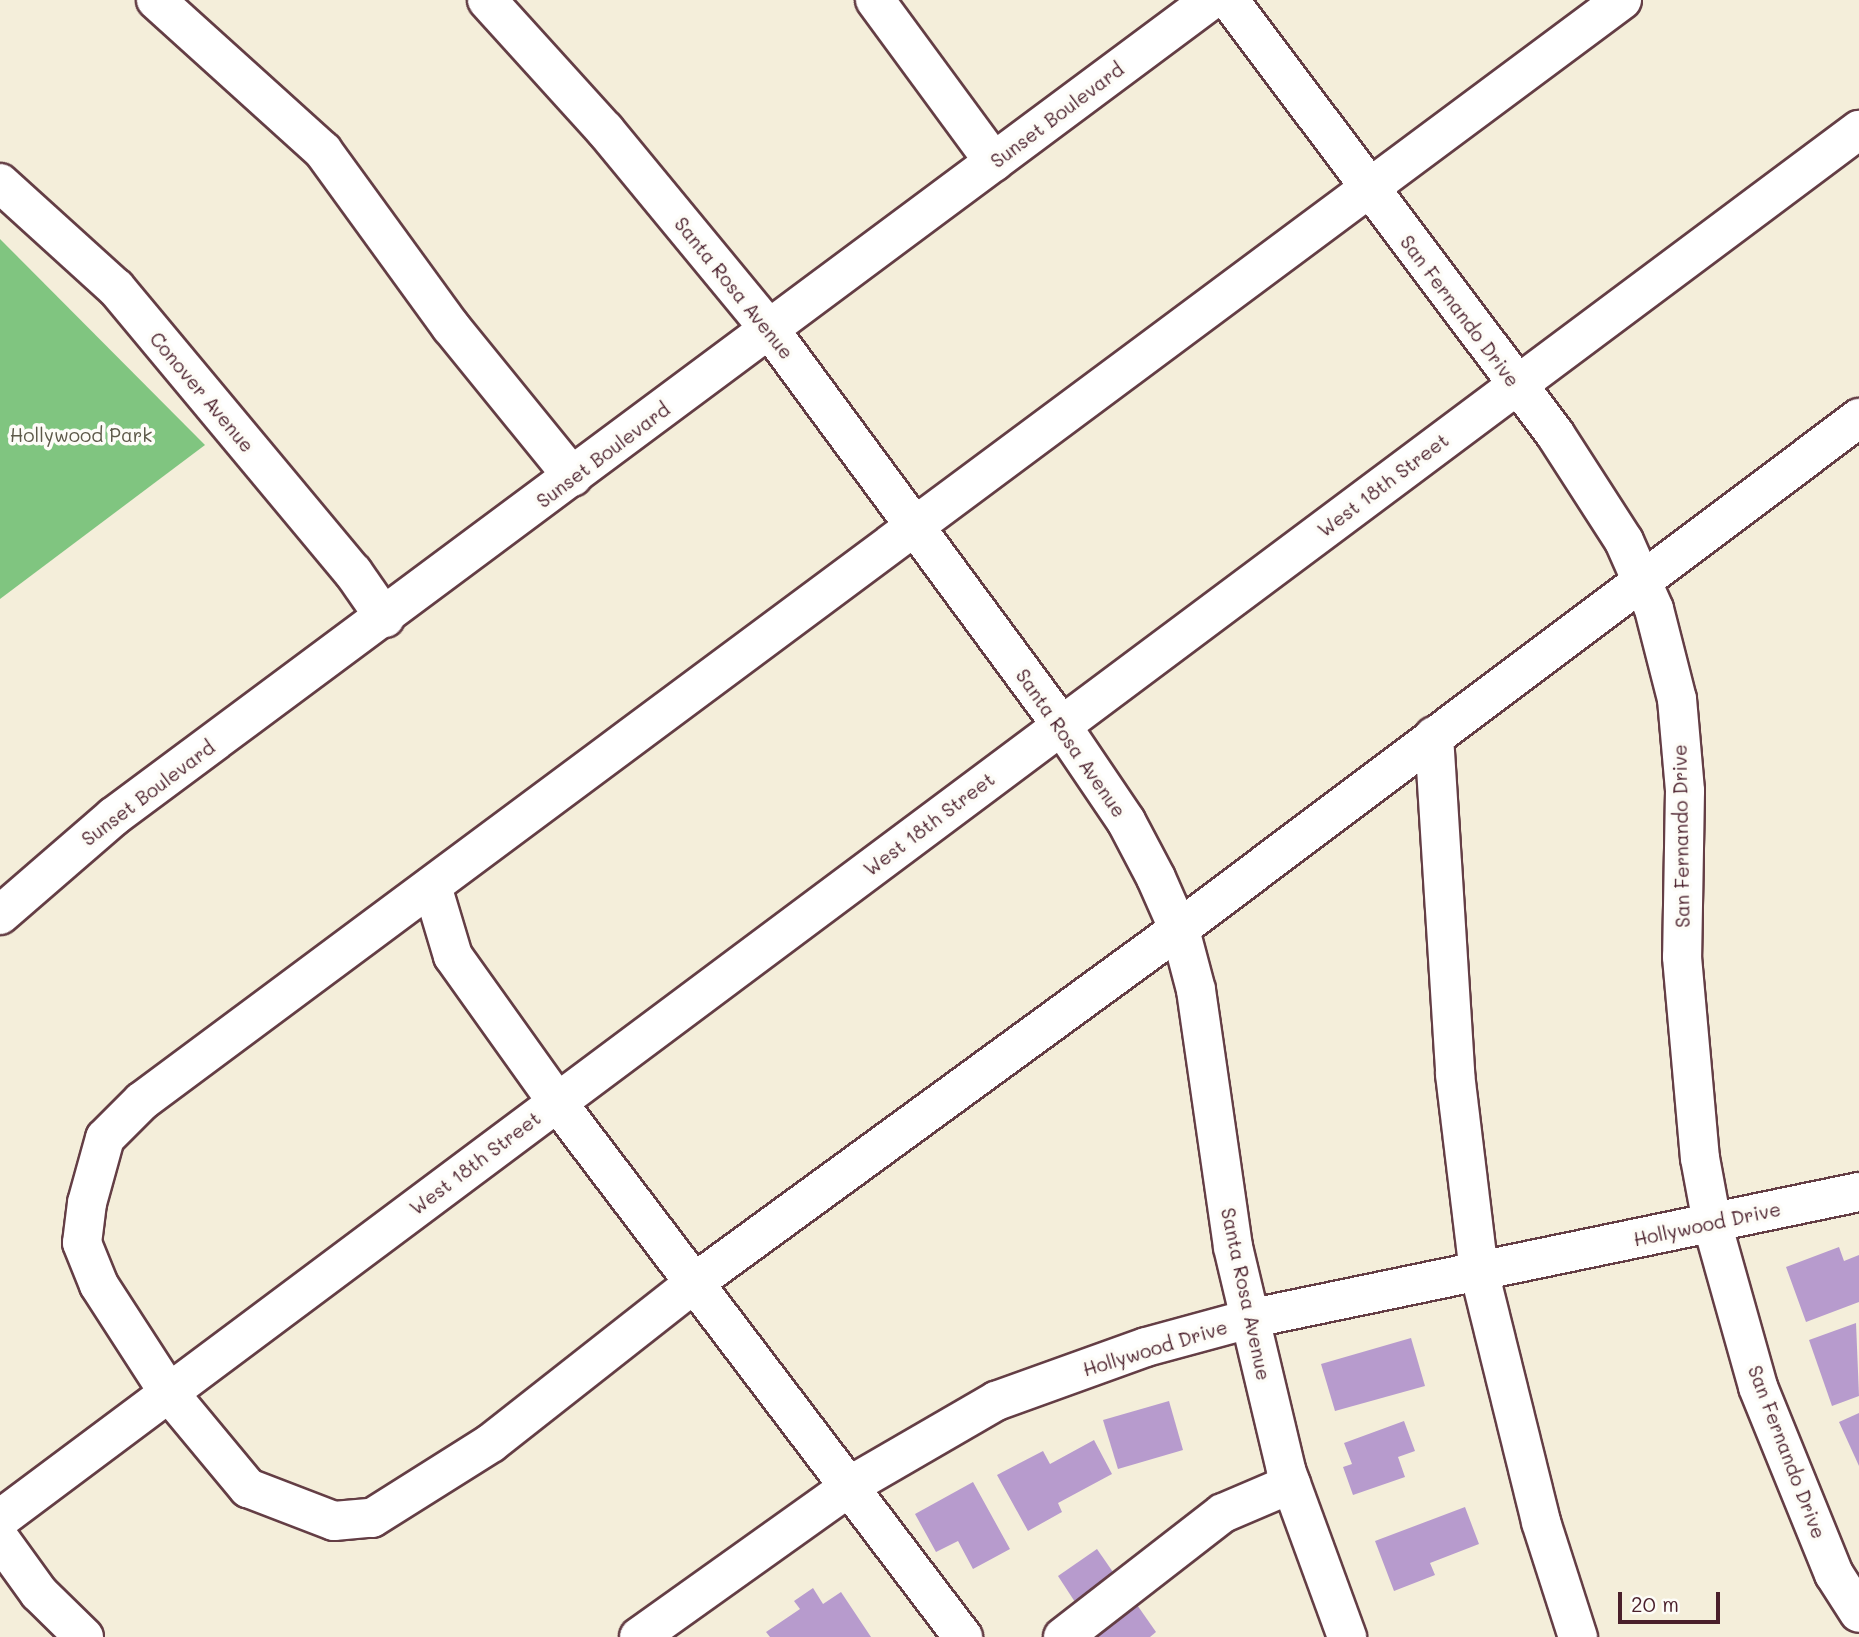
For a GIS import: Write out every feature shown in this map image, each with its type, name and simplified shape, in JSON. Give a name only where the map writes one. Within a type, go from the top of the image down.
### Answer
[{"type":"street","points":[[156,0],[323,151],[451,327],[573,477]]},
{"type":"street","name":"Santa Rosa Avenue","points":[[487,0],[606,130],[770,330],[1061,725],[1126,821],[1179,929],[1196,990],[1233,1247],[1253,1318],[1291,1484],[1347,1637]]},
{"type":"street","points":[[875,0],[994,162]]},
{"type":"street","name":"Sunset Boulevard","points":[[0,915],[113,817],[385,618],[1211,0]]},
{"type":"street","name":"San Fernando Drive","points":[[1229,0],[1516,386],[1556,434],[1624,541],[1654,609],[1677,699],[1685,791],[1682,957],[1700,1158],[1712,1223],[1758,1387],[1834,1574],[1859,1613]]},
{"type":"street","points":[[1622,0],[142,1101],[106,1138],[87,1203],[82,1243],[99,1285],[169,1393],[248,1488],[334,1521],[372,1518],[491,1444],[694,1283],[1179,929],[1641,579],[1859,418]]},
{"type":"street","name":"West 18th Street","points":[[0,1519],[1859,130]]},
{"type":"street","name":"Conover Avenue","points":[[0,183],[116,288],[353,572],[385,618]]},
{"type":"street","points":[[1434,736],[1455,1074],[1479,1271],[1541,1522],[1578,1637]]},
{"type":"street","points":[[432,886],[453,956],[557,1102],[962,1637]]},
{"type":"street","name":"Hollywood Drive","points":[[648,1634],[849,1487],[996,1401],[1146,1347],[1253,1318],[1859,1192]]},
{"type":"street","points":[[1063,1637],[1223,1513],[1291,1484]]},
{"type":"street","points":[[0,1539],[39,1593],[84,1637]]},
{"type":"green space","name":"Hollywood Park","points":[[0,239],[205,445],[0,599]]},
{"type":"building","points":[[1839,1247],[1844,1261],[1859,1255],[1859,1302],[1806,1322],[1786,1267]]},
{"type":"building","points":[[1856,1323],[1859,1396],[1832,1406],[1809,1340]]},
{"type":"building","points":[[1411,1338],[1425,1386],[1335,1411],[1321,1364]]},
{"type":"building","points":[[1169,1401],[1183,1450],[1118,1469],[1103,1420]]},
{"type":"building","points":[[1859,1413],[1859,1466],[1839,1422]]},
{"type":"building","points":[[1404,1421],[1415,1451],[1398,1457],[1405,1477],[1353,1495],[1343,1467],[1352,1464],[1344,1443]]},
{"type":"building","points":[[1094,1440],[1112,1474],[1058,1503],[1062,1512],[1028,1531],[997,1475],[1043,1451],[1050,1464]]},
{"type":"building","points":[[973,1482],[1010,1549],[973,1569],[958,1541],[936,1552],[915,1514]]},
{"type":"building","points":[[1465,1507],[1479,1544],[1430,1563],[1435,1575],[1394,1591],[1375,1541]]},
{"type":"building","points":[[1097,1549],[1115,1575],[1075,1602],[1058,1576]]},
{"type":"building","points":[[813,1588],[823,1604],[841,1592],[871,1637],[770,1637],[766,1632],[800,1609],[794,1601]]},
{"type":"building","points":[[1135,1602],[1156,1632],[1150,1637],[1086,1637]]}]
